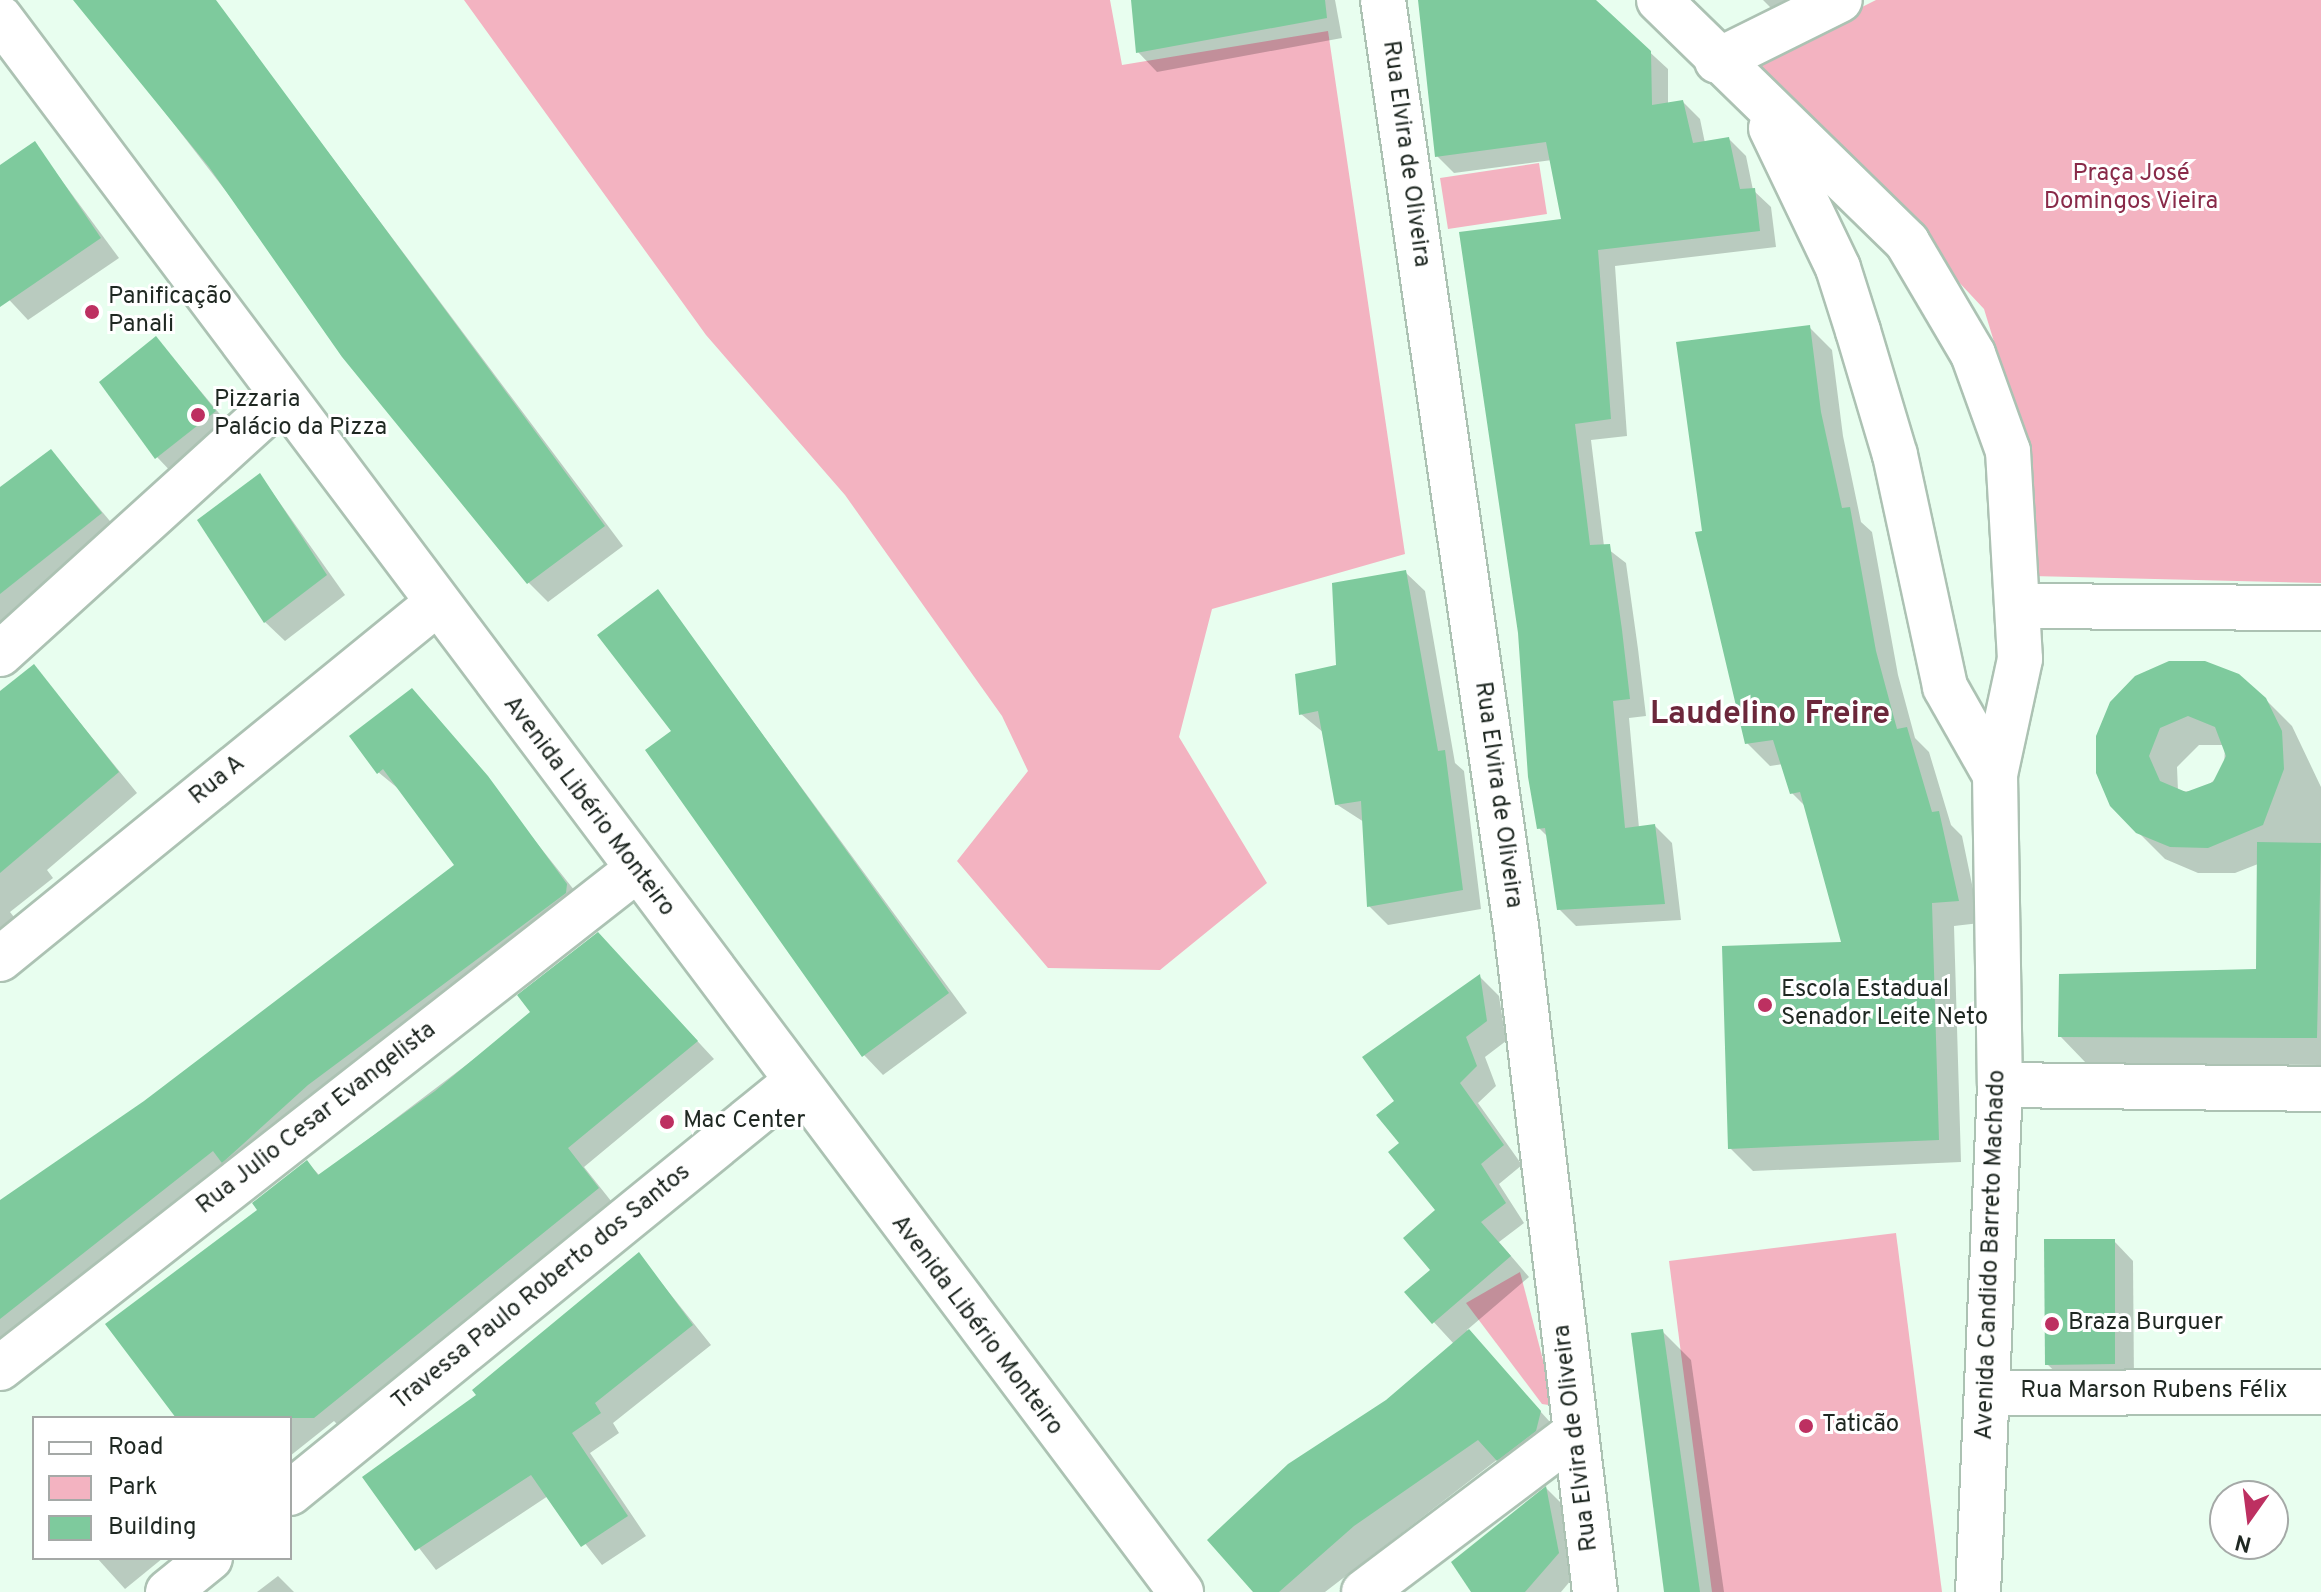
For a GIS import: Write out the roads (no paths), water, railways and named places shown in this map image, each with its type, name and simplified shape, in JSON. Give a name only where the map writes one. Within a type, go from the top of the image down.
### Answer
[{"type":"street","name":"Rua Elvira de Oliveira","points":[[1383,0],[1516,926],[1595,1592]]},
{"type":"street","points":[[1659,0],[1732,75],[1907,242],[1973,354],[2008,451],[2020,606],[2015,701],[1995,775]]},
{"type":"street","points":[[1732,75],[1840,0]]},
{"type":"street","name":"Avenida Libério Monteiro","points":[[0,18],[794,1083],[1181,1592]]},
{"type":"street","points":[[1732,75],[1801,181],[1838,268],[1895,455],[1932,647],[1954,706],[1995,775]]},
{"type":"street","points":[[0,654],[282,398]]},
{"type":"street","name":"Rua A","points":[[0,959],[436,604]]},
{"type":"street","points":[[2020,606],[2321,608]]},
{"type":"street","points":[[1954,706],[2015,701]]},
{"type":"street","name":"Avenida Candido Barreto Machado","points":[[1978,1592],[2000,1085],[1995,775]]},
{"type":"street","name":"Rua Julio Cesar Evangelista","points":[[0,1368],[635,871]]},
{"type":"street","name":"Travessa Paulo Roberto dos Santos","points":[[292,1491],[794,1083]]},
{"type":"street","points":[[2000,1085],[2321,1089]]},
{"type":"street","name":"Rua Marson Rubens Félix","points":[[1987,1393],[2321,1392]]},
{"type":"street","points":[[1364,1592],[1575,1433]]},
{"type":"street","points":[[168,1592],[208,1560]]},
{"type":"place","name":"Panificação Panali","points":[[92,312]]},
{"type":"place","name":"Pizzaria Palácio da Pizza","points":[[198,415]]},
{"type":"place","name":"Escola Estadual Senador Leite Neto","points":[[1765,1005]]},
{"type":"place","name":"Mac Center","points":[[667,1122]]},
{"type":"place","name":"Braza Burguer","points":[[2052,1324]]},
{"type":"place","name":"Taticão","points":[[1806,1426]]},
{"type":"district","name":"Laudelino Freire","points":[[1770,715]]},
{"type":"park label","name":"Praça José Domingos Vieira","points":[[2131,189]]}]
